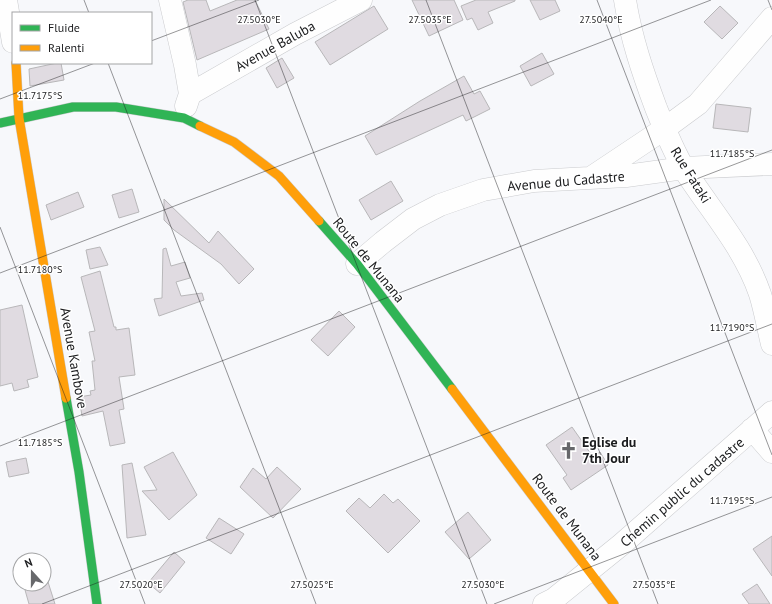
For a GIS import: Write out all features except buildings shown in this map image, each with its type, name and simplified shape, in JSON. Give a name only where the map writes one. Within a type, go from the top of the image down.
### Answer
[{"type":"main road","name":"Avenue Kambove","points":[[16,64],[19,118],[79,472],[97,604]]},
{"type":"main road","name":"Route de Munana","points":[[0,124],[19,118],[73,107],[116,107],[184,118],[234,142],[279,176],[357,264],[590,571],[611,602]]},
{"type":"street","points":[[6,0],[12,36]]},
{"type":"street","points":[[170,0],[190,94],[184,118]]},
{"type":"street","name":"Avenue Baluba","points":[[190,94],[295,34],[361,0]]},
{"type":"street","name":"Rue Fataki","points":[[625,0],[633,41],[644,76],[664,129],[684,168],[723,225],[747,265],[760,294],[772,344]]},
{"type":"street","points":[[591,178],[664,129],[698,104],[772,18]]},
{"type":"street","name":"Avenue du Cadastre","points":[[357,264],[413,219],[440,205],[483,190],[534,181],[626,176],[684,168],[772,164]]},
{"type":"street","name":"Chemin public du cadastre","points":[[544,604],[554,599],[590,571],[772,412]]},
{"type":"street","points":[[752,429],[772,452]]},
{"type":"traffic: fast","points":[[0,123],[73,107],[116,107],[184,118],[200,126]]},
{"type":"traffic: fast","points":[[319,221],[357,264],[452,389]]},
{"type":"traffic: fast","points":[[66,398],[79,472],[97,604]]},
{"type":"traffic: slow","points":[[16,64],[19,118],[66,398]]},
{"type":"traffic: slow","points":[[200,126],[234,142],[279,176],[319,221]]},
{"type":"traffic: slow","points":[[452,389],[614,604]]},
{"type":"place","name":"Eglise du 7th Jour","points":[[569,450]]}]
